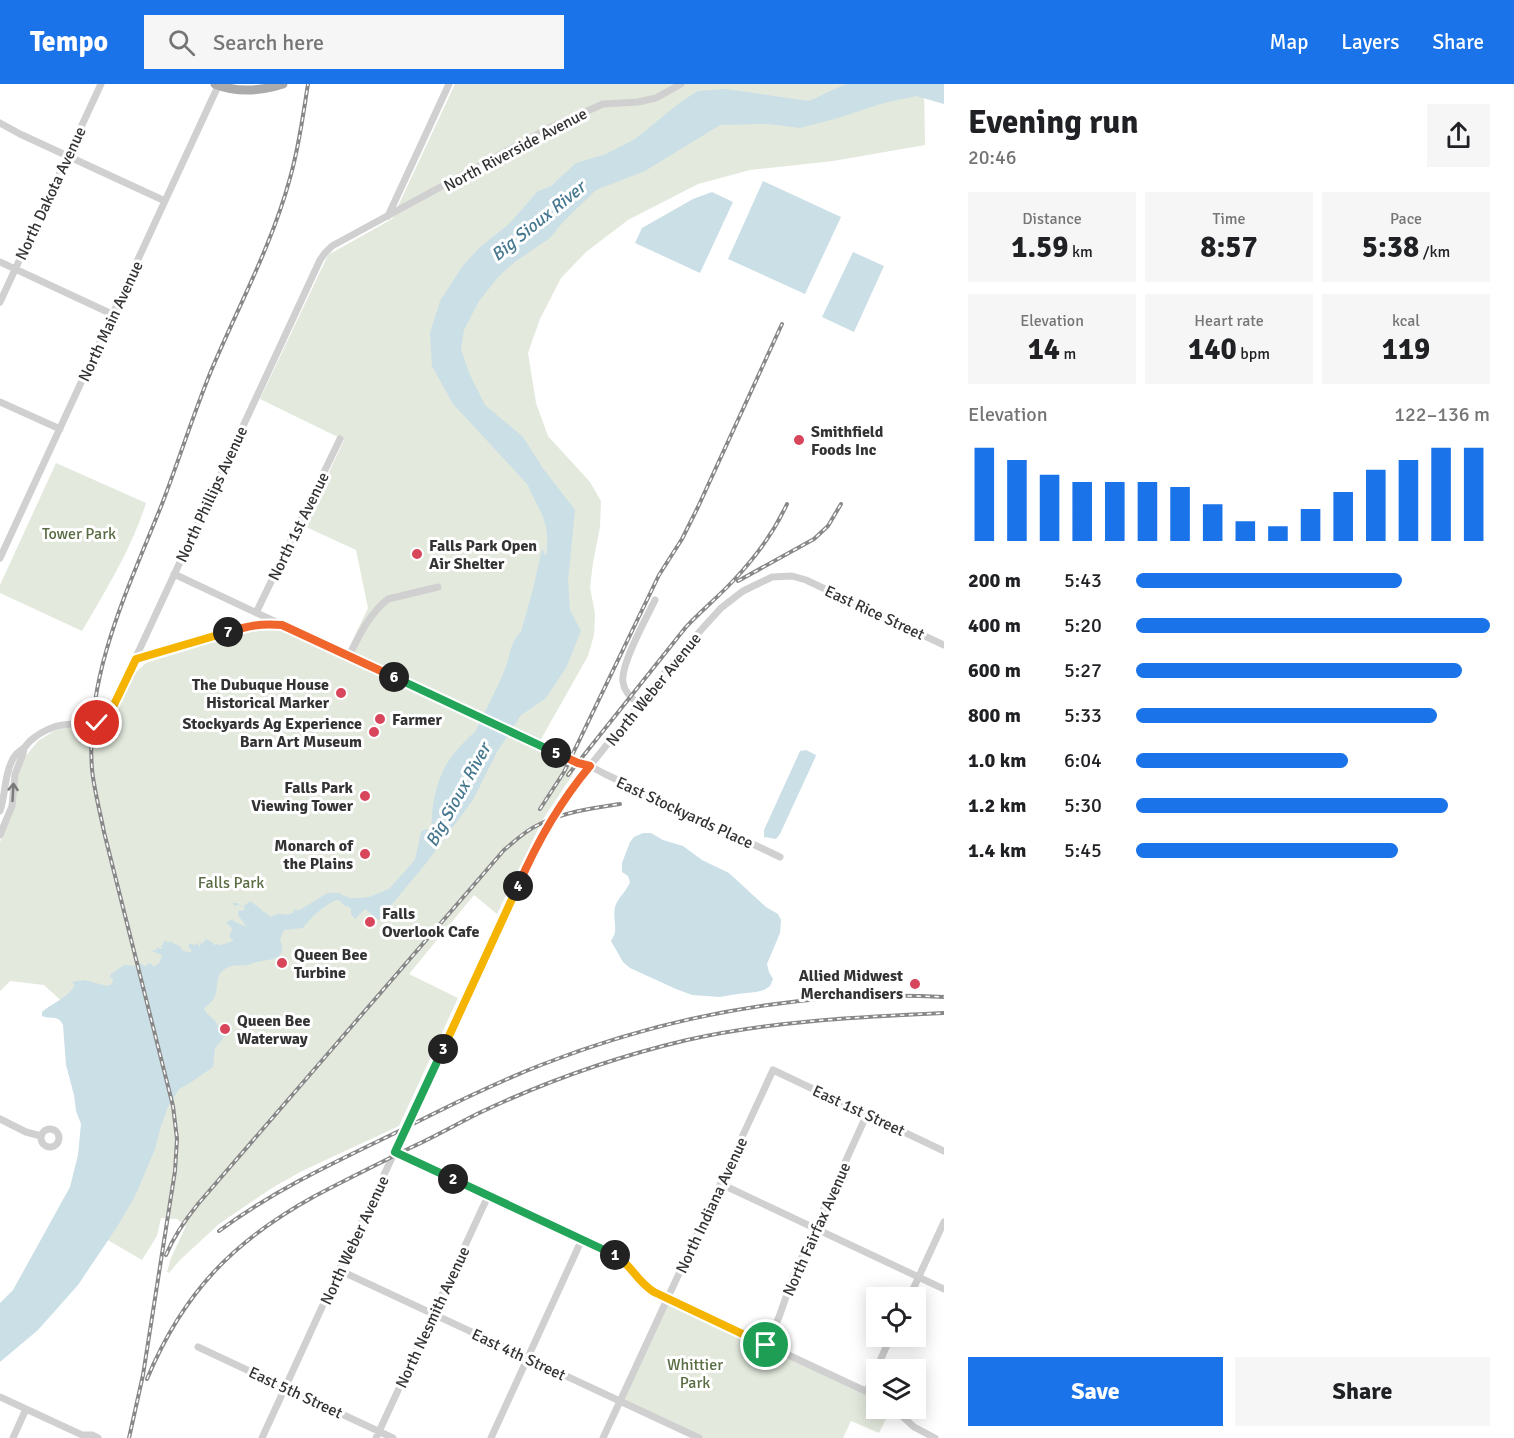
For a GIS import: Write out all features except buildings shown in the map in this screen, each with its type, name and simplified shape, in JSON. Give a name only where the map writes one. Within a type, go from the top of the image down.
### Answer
[{"type":"main road","points":[[218,84],[229,88],[252,90],[283,84]]},
{"type":"street","name":"North Dakota Avenue","points":[[0,302],[100,84]]},
{"type":"street","name":"North Main Avenue","points":[[0,558],[4,541],[114,315],[218,84]]},
{"type":"street","points":[[388,216],[449,84]]},
{"type":"street","name":"North Riverside Avenue","points":[[388,216],[547,129],[578,115],[603,104],[638,102],[656,98],[681,84]]},
{"type":"street","points":[[0,123],[165,201]]},
{"type":"street","name":"North Phillips Avenue","points":[[0,811],[8,770],[18,751],[37,735],[55,726],[97,723],[106,718],[136,659],[320,260],[332,246],[388,216]]},
{"type":"street","points":[[0,262],[114,315]]},
{"type":"street","points":[[0,402],[60,429]]},
{"type":"street","name":"North 1st Avenue","points":[[256,613],[340,439]]},
{"type":"street","name":"East Stockyards Place","points":[[174,574],[523,738],[578,763],[590,766],[780,857]]},
{"type":"street","name":"North Weber Avenue","points":[[262,1438],[535,848],[558,808],[694,636],[721,608],[737,594],[772,577],[792,576],[806,580]]},
{"type":"street","name":"East Rice Street","points":[[806,580],[944,645]]},
{"type":"street","points":[[349,656],[363,628],[388,599],[438,587]]},
{"type":"street","points":[[639,704],[628,694],[622,678],[630,653],[655,600]]},
{"type":"street","points":[[136,659],[249,625],[263,623],[282,625]]},
{"type":"street","points":[[0,836],[2,826],[12,806],[15,774],[24,748]]},
{"type":"street","name":"East 1st Street","points":[[773,1070],[944,1150]]},
{"type":"street","name":"North Indiana Avenue","points":[[603,1438],[773,1070]]},
{"type":"street","name":"North Fairfax Avenue","points":[[766,1345],[814,1228],[867,1114]]},
{"type":"street","points":[[0,1119],[26,1132],[41,1136]]},
{"type":"street","points":[[395,1152],[619,1257],[644,1285],[654,1292],[866,1391]]},
{"type":"street","points":[[721,1184],[944,1289]]},
{"type":"street","name":"North Nesmith Avenue","points":[[378,1435],[488,1196]]},
{"type":"street","points":[[914,1287],[944,1222]]},
{"type":"street","points":[[490,1438],[582,1239]]},
{"type":"street","name":"East 4th Street","points":[[339,1270],[699,1438]]},
{"type":"street","name":"East 5th Street","points":[[198,1347],[286,1388],[378,1435],[393,1438]]},
{"type":"street","points":[[0,1397],[83,1437],[92,1435],[98,1438]]},
{"type":"street","points":[[13,1438],[26,1409]]},
{"type":"street","points":[[905,1419],[914,1427],[934,1438]]},
{"type":"green space","name":"Falls Park","points":[[455,84],[924,84],[925,145],[833,161],[750,170],[698,184],[628,220],[586,252],[561,278],[540,319],[528,353],[536,403],[548,436],[590,482],[601,501],[600,527],[590,587],[595,614],[594,635],[588,656],[536,748],[573,766],[573,774],[542,821],[497,914],[474,895],[409,974],[458,998],[399,1126],[302,1171],[272,1188],[219,1224],[169,1273],[167,1272],[171,1258],[186,1226],[177,1219],[161,1218],[157,1236],[142,1260],[70,1218],[91,1161],[79,1017],[44,985],[10,981],[0,991],[0,842],[13,811],[16,779],[25,757],[38,741],[54,731],[69,727],[100,728],[107,725],[112,720],[134,674],[146,663],[258,628],[276,628],[343,660],[368,608],[356,550],[304,526],[344,440],[260,399],[328,255],[392,219]]},
{"type":"green space","name":"Tower Park","points":[[56,463],[146,503],[126,552],[82,631],[0,593],[0,585]]},
{"type":"green space","name":"Whittier Park","points":[[668,1299],[866,1391],[866,1419],[886,1419],[879,1433],[851,1421],[843,1438],[700,1438],[620,1401]]},
{"type":"water","points":[[846,84],[944,84],[944,104],[916,96],[800,128],[768,124],[720,125],[645,171],[596,190],[550,238],[516,261],[499,276],[479,301],[464,330],[461,349],[470,375],[485,405],[523,437],[542,467],[575,510],[568,581],[570,610],[581,631],[566,668],[545,699],[521,715],[497,752],[473,800],[427,862],[379,920],[365,909],[355,919],[349,907],[339,900],[335,901],[320,911],[303,928],[284,930],[280,939],[282,950],[279,956],[247,965],[230,966],[221,972],[216,994],[204,1009],[217,1024],[218,1030],[225,1036],[215,1048],[213,1067],[179,1089],[168,1107],[155,1149],[135,1196],[78,1285],[38,1330],[0,1362],[0,1303],[13,1290],[70,1187],[78,1155],[81,1124],[66,1065],[63,1025],[56,1018],[42,1016],[42,1012],[72,990],[75,985],[72,982],[84,980],[107,986],[112,984],[111,974],[124,965],[136,966],[140,963],[146,967],[150,963],[154,967],[160,962],[162,955],[150,950],[156,950],[156,947],[162,949],[161,945],[164,940],[180,946],[183,951],[190,952],[192,951],[188,946],[190,943],[198,944],[199,947],[201,945],[197,941],[202,944],[206,939],[229,952],[234,944],[230,938],[233,929],[226,923],[232,919],[247,927],[238,915],[239,910],[243,911],[245,908],[243,907],[250,901],[271,917],[277,914],[289,915],[295,909],[305,913],[310,912],[327,898],[327,893],[360,898],[389,889],[415,860],[421,832],[425,829],[429,830],[432,826],[434,801],[442,772],[455,753],[475,732],[501,679],[514,641],[521,632],[542,549],[546,556],[547,531],[528,485],[453,404],[432,366],[430,333],[440,301],[462,267],[479,248],[509,224],[538,191],[551,186],[576,163],[606,154],[635,139],[698,91],[726,89],[809,101]]},
{"type":"water","points":[[763,181],[841,217],[805,294],[728,259]]},
{"type":"water","points":[[712,192],[733,202],[700,273],[635,243],[642,228],[693,199]]},
{"type":"water","points":[[853,252],[884,266],[854,332],[822,317]]},
{"type":"water","points":[[806,750],[816,755],[780,834],[776,839],[764,837],[764,830],[800,751]]},
{"type":"water","points":[[643,833],[651,833],[663,840],[683,846],[702,860],[729,873],[766,907],[778,914],[781,920],[780,933],[767,964],[773,979],[770,986],[756,992],[720,997],[692,995],[630,968],[623,962],[611,941],[615,933],[615,907],[630,882],[628,876],[622,872],[622,863],[630,842],[634,837]]},
{"type":"waterway","name":"Big Sioux River","points":[[291,921],[329,898]]},
{"type":"waterway","name":"Big Sioux River","points":[[211,953],[245,943]]},
{"type":"railway","points":[[129,1438],[143,1375],[175,1171],[177,1139],[173,1106],[96,793],[92,769],[95,700],[102,666],[123,600],[162,504],[211,371],[264,252],[283,203],[296,155],[308,84]]},
{"type":"railway","points":[[540,809],[564,772],[659,575],[682,539],[698,507],[782,324]]},
{"type":"railway","points":[[568,775],[686,627],[749,563],[770,535],[787,504]]},
{"type":"railway","points":[[738,581],[814,539],[828,526],[841,504]]},
{"type":"railway","points":[[166,1255],[180,1228],[198,1204],[504,850],[529,830],[558,817],[620,804]]},
{"type":"railway","points":[[219,1231],[282,1190],[348,1156],[503,1081],[589,1047],[688,1020],[790,1002],[892,996],[944,997]]},
{"type":"railway","points":[[147,1379],[161,1348],[194,1295],[235,1251],[259,1231],[315,1196],[502,1102],[607,1062],[687,1040],[750,1028],[815,1021],[944,1013]]},
{"type":"place","name":"Smithfield Foods Inc","points":[[799,440]]},
{"type":"place","name":"Falls Park Open Air Shelter","points":[[417,554]]},
{"type":"place","name":"The Dubuque House Historical Marker","points":[[341,693]]},
{"type":"place","name":"Farmer","points":[[380,719]]},
{"type":"place","name":"Stockyards Ag Experience Barn Art Museum","points":[[374,732]]},
{"type":"place","name":"Falls Park Viewing Tower","points":[[365,796]]},
{"type":"place","name":"Monarch of the Plains","points":[[365,854]]},
{"type":"place","name":"Falls Overlook Cafe","points":[[370,922]]},
{"type":"place","name":"Queen Bee Turbine","points":[[282,963]]},
{"type":"place","name":"Allied Midwest Merchandisers","points":[[915,984]]},
{"type":"place","name":"Queen Bee Waterway","points":[[225,1029]]},
{"type":"route","points":[[97,723],[102,722],[110,713],[136,659],[249,625],[263,623],[282,625],[570,760],[590,766],[555,813],[535,848],[395,1152],[608,1251],[624,1260],[640,1282],[654,1292],[766,1345]]}]
